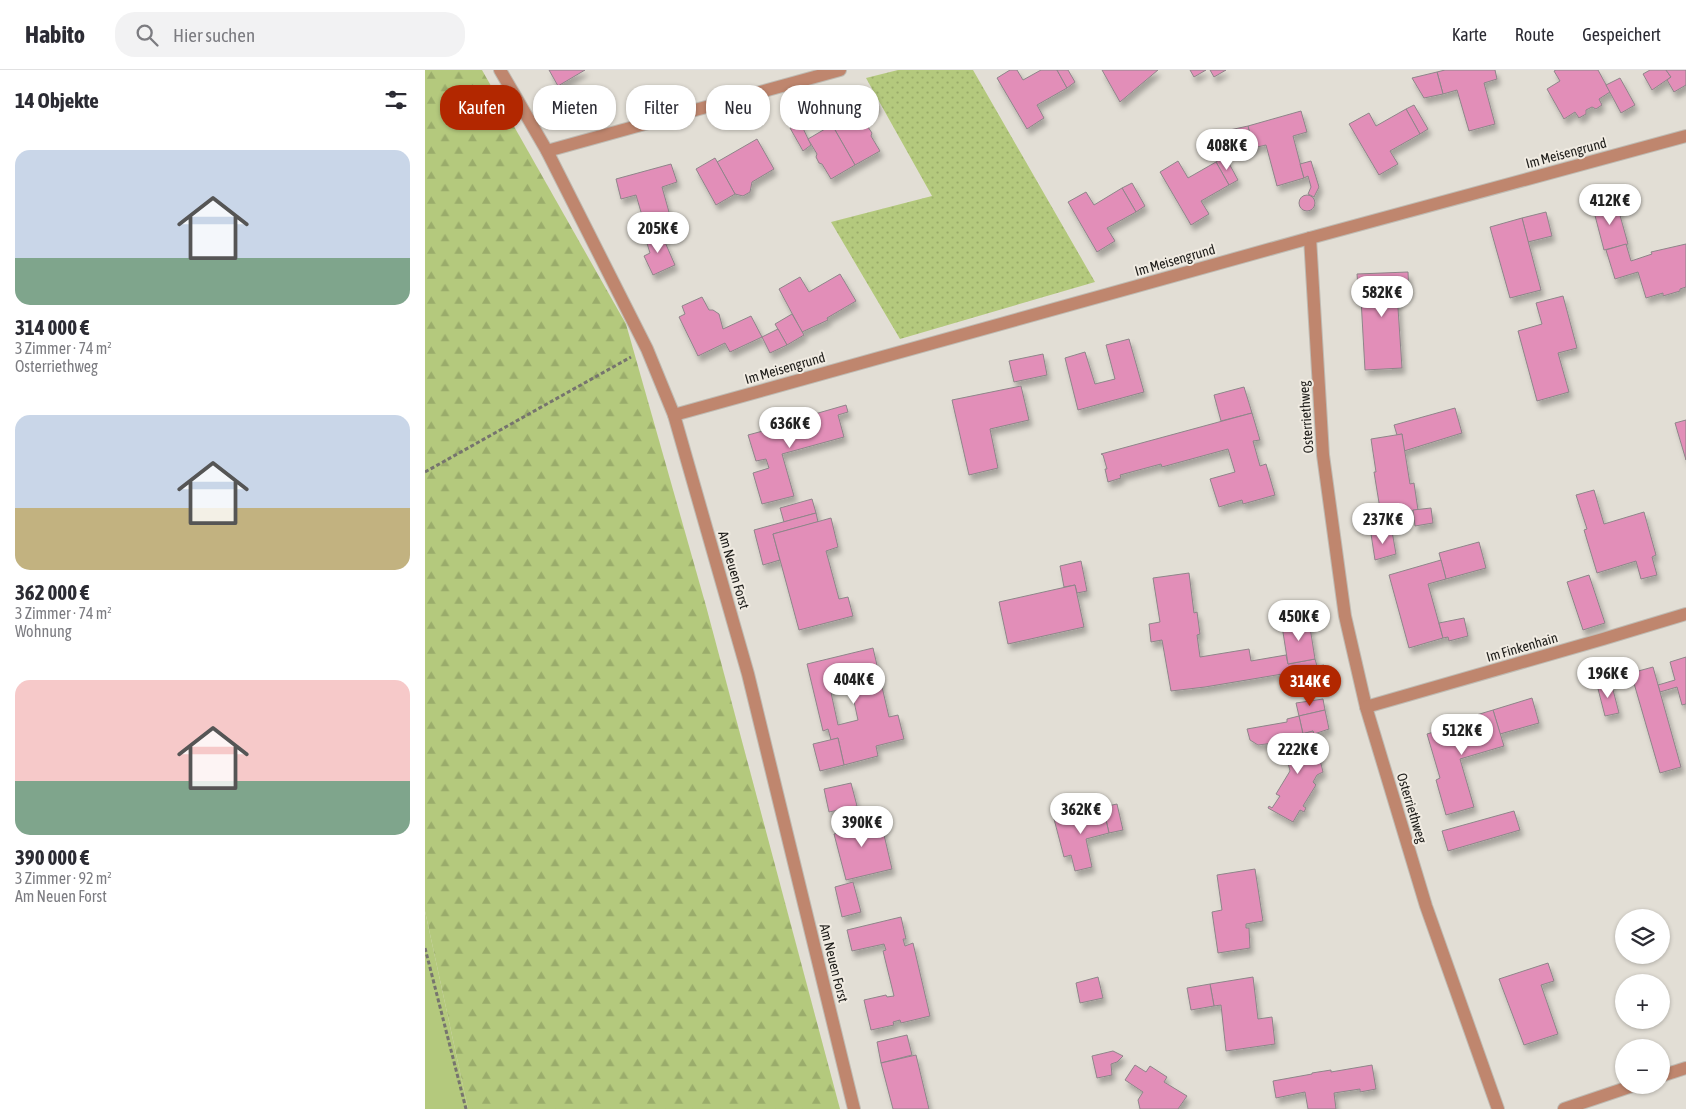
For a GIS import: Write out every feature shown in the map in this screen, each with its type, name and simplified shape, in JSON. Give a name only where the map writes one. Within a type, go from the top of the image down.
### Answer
[{"type":"street","name":"Am Neuen Forst","points":[[500,70],[547,151],[647,349],[674,415],[748,674],[854,1109]]},
{"type":"street","points":[[547,151],[840,70]]},
{"type":"street","name":"Im Meisengrund","points":[[674,415],[1310,238],[1686,136]]},
{"type":"street","name":"Osterriethweg","points":[[1310,238],[1323,454],[1345,616],[1367,707],[1426,906],[1498,1109]]},
{"type":"street","name":"Im Finkenhain","points":[[1367,707],[1686,614]]},
{"type":"street","points":[[1670,1073],[1686,1068]]},
{"type":"street","points":[[1564,1109],[1615,1092]]},
{"type":"path","points":[[425,472],[647,349]]},
{"type":"path","points":[[425,948],[467,1109]]},
{"type":"green space","points":[[425,70],[482,70],[491,85],[440,85],[440,130],[516,130],[626,324],[706,606],[840,1109],[468,1109],[425,911]]},
{"type":"green space","points":[[898,70],[973,70],[1095,282],[900,339],[831,222],[932,196],[879,101],[879,85],[870,85],[866,78]]},
{"type":"green space","points":[[425,911],[468,1109],[425,1109]]},
{"type":"building","points":[[549,70],[585,70],[560,85],[557,85]]},
{"type":"building","points":[[1010,70],[1017,70],[1023,80],[1041,70],[1057,70],[1067,88],[1037,105],[1044,118],[1027,129],[997,78]]},
{"type":"building","points":[[1057,70],[1068,70],[1075,82],[1067,88]]},
{"type":"building","points":[[1102,70],[1158,70],[1120,102]]},
{"type":"building","points":[[1190,70],[1206,70],[1194,77]]},
{"type":"building","points":[[1210,70],[1226,70],[1214,77]]},
{"type":"building","points":[[1445,70],[1495,70],[1497,79],[1484,83],[1495,124],[1469,131],[1457,90],[1443,94],[1437,72]]},
{"type":"building","points":[[1598,70],[1610,92],[1599,99],[1602,105],[1596,109],[1592,107],[1586,110],[1586,114],[1579,118],[1575,112],[1564,119],[1547,89],[1560,81],[1554,71]]},
{"type":"building","points":[[1650,70],[1666,70],[1671,77],[1652,90],[1643,74]]},
{"type":"building","points":[[1666,70],[1686,70],[1686,85],[1674,92],[1667,80],[1671,77]]},
{"type":"building","points":[[1437,72],[1443,94],[1424,98],[1412,78]]},
{"type":"building","points":[[1620,78],[1635,105],[1621,113],[1606,85]]},
{"type":"building","points":[[1414,105],[1428,129],[1420,134],[1406,109]]},
{"type":"building","points":[[1406,109],[1420,134],[1390,151],[1398,164],[1379,175],[1349,124],[1369,113],[1376,126]]},
{"type":"building","points":[[1301,111],[1307,132],[1293,136],[1304,178],[1277,186],[1266,145],[1253,148],[1248,126]]},
{"type":"building","points":[[1248,126],[1253,148],[1237,152],[1225,131]]},
{"type":"building","points":[[791,130],[804,130],[811,145],[803,151]]},
{"type":"building","points":[[823,130],[835,130],[855,165],[831,179],[822,164],[819,163],[816,157],[817,154],[808,139]]},
{"type":"building","points":[[835,130],[870,130],[872,133],[871,136],[880,151],[855,165]]},
{"type":"building","points":[[757,139],[774,169],[752,182],[750,192],[743,196],[735,194],[717,162]]},
{"type":"building","points":[[1225,156],[1238,180],[1229,185],[1216,162]]},
{"type":"building","points":[[715,158],[735,194],[716,205],[696,169]]},
{"type":"building","points":[[1178,161],[1188,178],[1216,162],[1229,185],[1201,201],[1209,214],[1191,225],[1160,172]]},
{"type":"building","points":[[1311,161],[1319,187],[1314,197],[1308,194],[1311,187],[1308,176],[1304,178],[1300,164]]},
{"type":"building","points":[[671,164],[677,182],[662,187],[674,230],[648,236],[636,195],[621,199],[616,179]]},
{"type":"building","points":[[1132,183],[1145,206],[1136,212],[1122,188]]},
{"type":"building","points":[[1122,188],[1136,212],[1107,228],[1115,241],[1097,252],[1068,202],[1086,192],[1094,205]]},
{"type":"building","points":[[1304,195],[1310,195],[1315,200],[1313,209],[1304,211],[1299,206],[1299,200]]},
{"type":"building","points":[[1616,201],[1628,244],[1604,250],[1593,208]]},
{"type":"building","points":[[1546,212],[1552,236],[1528,242],[1522,218]]},
{"type":"building","points":[[1522,218],[1541,290],[1510,298],[1490,227]]},
{"type":"building","points":[[661,233],[675,265],[653,275],[644,256],[650,253],[645,237]]},
{"type":"building","points":[[1626,244],[1631,261],[1652,254],[1651,252],[1686,244],[1686,287],[1680,289],[1680,291],[1663,296],[1663,293],[1646,298],[1638,272],[1615,279],[1606,250]]},
{"type":"building","points":[[1408,272],[1409,292],[1397,293],[1402,368],[1365,370],[1361,299],[1359,300],[1357,274]]},
{"type":"building","points":[[840,274],[856,301],[827,318],[828,320],[802,332],[779,289],[800,277],[809,292]]},
{"type":"building","points":[[1563,296],[1577,348],[1558,353],[1569,392],[1537,401],[1518,331],[1542,324],[1536,303]]},
{"type":"building","points":[[702,297],[709,310],[719,314],[723,329],[751,316],[762,337],[730,352],[725,343],[698,356],[679,317],[685,314],[682,306]]},
{"type":"building","points":[[792,314],[804,335],[787,345],[775,324]]},
{"type":"building","points":[[778,329],[787,345],[770,353],[762,337]]},
{"type":"building","points":[[1129,339],[1144,392],[1078,410],[1065,358],[1085,352],[1095,384],[1115,379],[1106,345]]},
{"type":"building","points":[[1043,354],[1047,375],[1014,382],[1009,361]]},
{"type":"building","points":[[1021,386],[1029,420],[990,429],[998,468],[969,475],[952,400]]},
{"type":"building","points":[[1244,387],[1252,413],[1221,421],[1214,395]]},
{"type":"building","points":[[846,405],[848,412],[838,415],[844,437],[782,454],[794,496],[762,504],[753,473],[769,468],[766,459],[756,461],[748,435]]},
{"type":"building","points":[[1455,408],[1462,433],[1404,451],[1402,434],[1397,435],[1394,425]]},
{"type":"building","points":[[1252,413],[1260,440],[1253,441],[1260,466],[1266,464],[1275,495],[1243,504],[1242,500],[1219,507],[1210,479],[1235,472],[1228,449],[1162,467],[1161,464],[1120,475],[1121,478],[1108,482],[1105,469],[1107,469],[1101,454]]},
{"type":"building","points":[[1686,420],[1686,460],[1675,423]]},
{"type":"building","points":[[1402,434],[1410,484],[1414,483],[1418,510],[1381,515],[1371,439]]},
{"type":"building","points":[[1594,490],[1604,524],[1644,512],[1656,555],[1652,557],[1657,575],[1641,579],[1636,561],[1597,573],[1584,530],[1587,529],[1576,495]]},
{"type":"building","points":[[812,499],[816,513],[784,522],[780,508]]},
{"type":"building","points":[[1431,508],[1433,523],[1415,526],[1413,510]]},
{"type":"building","points":[[816,513],[818,522],[773,534],[780,560],[763,565],[754,530]]},
{"type":"building","points":[[831,518],[838,547],[826,551],[839,599],[848,597],[853,616],[799,630],[773,534]]},
{"type":"building","points":[[1392,531],[1396,554],[1375,560],[1371,534]]},
{"type":"building","points":[[1479,542],[1486,568],[1446,579],[1439,553]]},
{"type":"building","points":[[1441,560],[1446,579],[1428,584],[1443,638],[1409,648],[1389,575]]},
{"type":"building","points":[[1081,561],[1087,591],[1077,593],[1075,585],[1064,587],[1060,566]]},
{"type":"building","points":[[1189,573],[1194,613],[1197,612],[1200,634],[1197,635],[1200,657],[1249,649],[1251,661],[1286,655],[1288,664],[1315,659],[1317,666],[1324,665],[1324,667],[1171,691],[1162,640],[1151,642],[1149,624],[1160,622],[1153,578]]},
{"type":"building","points":[[1589,575],[1605,623],[1583,630],[1567,582]]},
{"type":"building","points":[[1075,585],[1084,627],[1008,644],[999,602]]},
{"type":"building","points":[[1464,618],[1468,636],[1449,641],[1448,637],[1443,638],[1439,623]]},
{"type":"building","points":[[1309,621],[1315,659],[1288,664],[1282,626]]},
{"type":"building","points":[[873,648],[889,717],[898,715],[904,739],[876,746],[878,756],[844,765],[838,738],[831,740],[828,729],[823,731],[807,664]],"holes":[[[850,683],[858,720],[838,725],[830,688]]]},
{"type":"building","points":[[1686,657],[1686,704],[1682,705],[1677,687],[1660,692],[1658,685],[1675,680],[1670,662]]},
{"type":"building","points":[[1653,667],[1681,767],[1660,773],[1631,673]]},
{"type":"building","points":[[1611,682],[1619,713],[1605,716],[1597,685]]},
{"type":"building","points":[[1532,698],[1539,723],[1500,734],[1493,710]]},
{"type":"building","points":[[1323,699],[1325,710],[1299,716],[1296,703]]},
{"type":"building","points":[[1325,710],[1329,729],[1314,734],[1313,731],[1303,734],[1299,716]]},
{"type":"building","points":[[1493,710],[1504,746],[1460,759],[1474,807],[1446,815],[1436,780],[1440,778],[1427,734],[1464,723],[1463,719]]},
{"type":"building","points":[[1299,716],[1303,734],[1274,743],[1258,745],[1250,740],[1247,729],[1287,722],[1287,719]]},
{"type":"building","points":[[1313,731],[1323,772],[1317,775],[1313,782],[1316,785],[1303,806],[1306,808],[1304,812],[1300,810],[1293,822],[1268,808],[1269,806],[1272,808],[1280,796],[1276,794],[1290,771],[1282,739]]},
{"type":"building","points":[[838,738],[844,765],[820,771],[813,744]]},
{"type":"building","points":[[851,783],[857,806],[829,812],[824,789]]},
{"type":"building","points":[[1117,804],[1123,830],[1109,833],[1103,807]]},
{"type":"building","points":[[853,807],[858,828],[881,822],[892,869],[846,880],[834,834],[846,831],[841,810]]},
{"type":"building","points":[[1103,807],[1109,833],[1086,839],[1092,867],[1075,871],[1071,855],[1064,857],[1054,819]]},
{"type":"building","points":[[1514,811],[1520,830],[1448,851],[1442,831]]},
{"type":"building","points":[[1255,869],[1263,921],[1246,924],[1246,928],[1249,928],[1250,948],[1218,953],[1212,912],[1222,910],[1217,875]]},
{"type":"building","points":[[853,882],[861,912],[842,917],[835,887]]},
{"type":"building","points":[[901,917],[906,939],[903,939],[905,946],[913,943],[930,1016],[901,1023],[900,1020],[893,1022],[894,1025],[871,1030],[864,1000],[886,995],[887,997],[894,996],[883,951],[886,950],[884,944],[852,951],[847,930]]},
{"type":"building","points":[[1548,963],[1554,981],[1541,985],[1558,1034],[1524,1045],[1499,979]]},
{"type":"building","points":[[1098,977],[1103,998],[1080,1003],[1076,983]]},
{"type":"building","points":[[1253,977],[1258,1019],[1272,1017],[1275,1044],[1226,1051],[1221,1005],[1214,1006],[1210,984]]},
{"type":"building","points":[[1210,984],[1214,1006],[1191,1010],[1187,988]]},
{"type":"building","points":[[907,1035],[912,1055],[881,1063],[877,1042]]},
{"type":"building","points":[[1113,1051],[1123,1056],[1117,1062],[1111,1064],[1112,1075],[1097,1078],[1092,1056]]},
{"type":"building","points":[[916,1055],[929,1109],[893,1109],[881,1063]]},
{"type":"building","points":[[1135,1065],[1146,1072],[1150,1066],[1167,1077],[1164,1082],[1187,1096],[1178,1109],[1140,1109],[1138,1100],[1143,1092],[1125,1080]]},
{"type":"building","points":[[1372,1065],[1376,1089],[1360,1092],[1360,1089],[1334,1093],[1336,1109],[1308,1109],[1305,1092],[1276,1098],[1273,1081],[1312,1073],[1331,1070],[1331,1072]]}]
